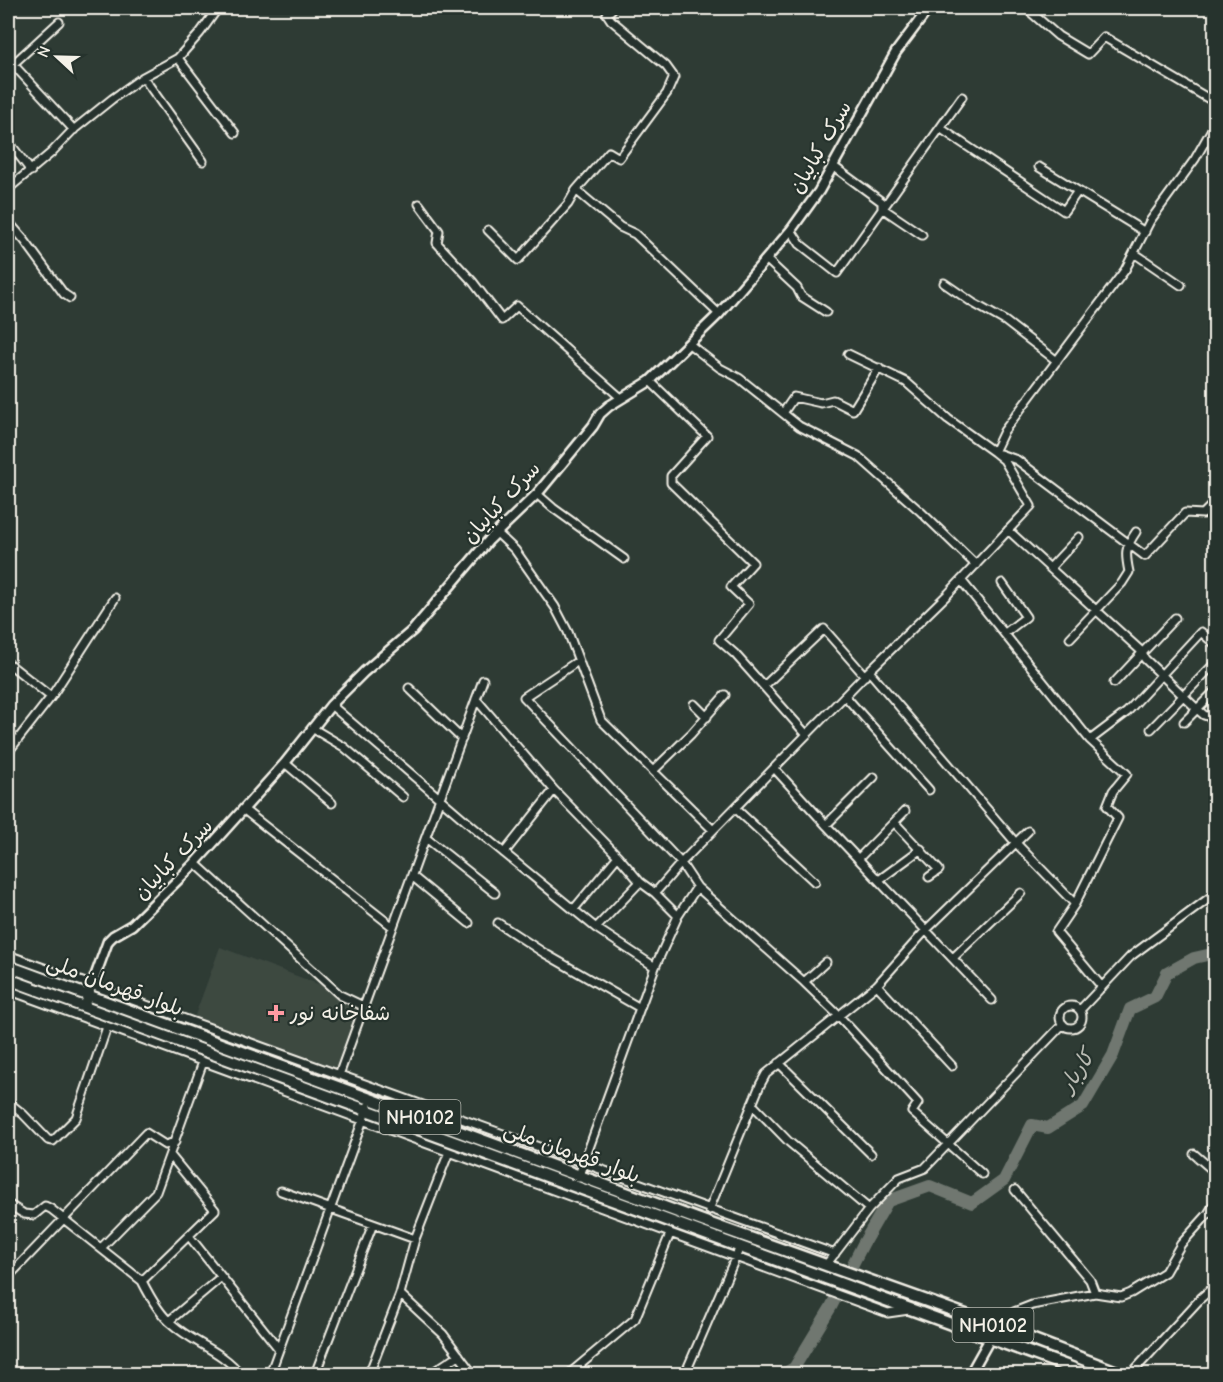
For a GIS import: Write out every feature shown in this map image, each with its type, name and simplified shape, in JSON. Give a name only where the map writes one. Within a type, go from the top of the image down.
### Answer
[{"type":"highway","name":"بلوار قهرمان ملی","points":[[8,966],[581,1169],[829,1266],[997,1326],[1122,1374]]},
{"type":"highway","name":"بلوار قهرمان ملی","points":[[8,979],[89,996],[365,1115],[574,1186],[738,1252],[823,1277],[855,1295],[912,1310],[1088,1374]]},
{"type":"street","points":[[8,189],[31,171],[74,130],[143,77],[178,58],[218,8]]},
{"type":"street","points":[[488,230],[518,260],[568,204],[576,190],[609,152],[619,158],[667,93],[674,76],[666,66],[611,20],[607,14],[613,8]]},
{"type":"street","name":"سرک کبابیان","points":[[89,996],[108,941],[132,925],[195,863],[285,762],[331,705],[364,672],[414,630],[496,532],[537,494],[593,426],[600,414],[650,381],[719,314],[766,260],[819,191],[896,52],[929,8]]},
{"type":"street","points":[[1026,8],[1058,36],[1088,54],[1104,37],[1213,101],[1215,90]]},
{"type":"street","points":[[59,22],[10,62],[74,130]]},
{"type":"street","points":[[178,58],[235,133]]},
{"type":"street","points":[[143,77],[203,160]]},
{"type":"street","points":[[791,230],[800,244],[837,273],[962,98]]},
{"type":"street","points":[[994,452],[1004,431],[1125,270],[1145,232],[1195,159],[1215,122]]},
{"type":"street","points":[[940,128],[1064,211],[1078,191]]},
{"type":"street","points":[[8,141],[31,171]]},
{"type":"street","points":[[833,166],[882,202],[882,208]]},
{"type":"street","points":[[1039,167],[1145,232]]},
{"type":"street","points":[[576,190],[620,227],[635,234],[719,314]]},
{"type":"street","points":[[419,204],[439,231],[437,243],[473,282],[502,320],[517,306],[621,398]]},
{"type":"street","points":[[882,208],[922,235]]},
{"type":"street","points":[[8,221],[64,294],[70,298]]},
{"type":"street","points":[[1134,253],[1181,285]]},
{"type":"street","points":[[766,260],[797,288],[801,296],[826,312]]},
{"type":"street","points":[[944,283],[1005,321],[1057,361]]},
{"type":"street","points":[[689,344],[720,368],[739,378],[799,426],[858,456],[976,565]]},
{"type":"street","points":[[655,892],[806,734],[962,580],[1031,506],[1004,460],[948,419],[906,382],[848,354]]},
{"type":"street","points":[[783,413],[794,397],[821,403],[833,400],[853,410],[879,368]]},
{"type":"street","points":[[650,381],[706,436],[671,476],[671,483],[753,563],[731,587],[749,604],[718,640],[735,654],[806,734]]},
{"type":"street","points":[[994,452],[1017,460],[1145,556],[1185,513],[1203,514],[1215,501]]},
{"type":"street","points":[[537,494],[624,559]]},
{"type":"street","points":[[1008,530],[1096,611],[1204,716],[1215,719]]},
{"type":"street","points":[[496,532],[515,550],[555,607],[568,632],[601,720],[713,830]]},
{"type":"street","points":[[1070,638],[1122,583],[1129,572],[1126,557],[1127,544],[1136,532]]},
{"type":"street","points":[[1050,568],[1079,537]]},
{"type":"street","points":[[962,580],[1090,740],[1127,774],[1113,791],[1107,806],[1118,818],[1075,904],[1056,932],[1102,987]]},
{"type":"street","points":[[1002,583],[1026,617],[1005,633]]},
{"type":"street","points":[[8,752],[51,697],[115,598]]},
{"type":"street","points":[[1114,683],[1175,618]]},
{"type":"street","points":[[764,686],[824,629],[867,673],[1015,842],[1075,904]]},
{"type":"street","points":[[1090,740],[1127,712],[1201,632],[1215,645]]},
{"type":"street","points":[[578,661],[524,696],[681,863],[697,887],[838,1015],[918,1103],[912,1112],[982,1174]]},
{"type":"street","points":[[1151,729],[1215,662]]},
{"type":"street","points":[[8,663],[51,697]]},
{"type":"street","points":[[339,1075],[483,680]]},
{"type":"street","points":[[409,688],[462,739]]},
{"type":"street","points":[[1184,722],[1215,690]]},
{"type":"street","points":[[653,771],[707,717],[725,695]]},
{"type":"street","points":[[845,696],[929,790]]},
{"type":"street","points":[[476,699],[554,790],[640,882],[655,892],[678,916]]},
{"type":"street","points":[[694,704],[707,717]]},
{"type":"street","points":[[331,705],[504,853],[596,928],[656,967]]},
{"type":"street","points":[[312,728],[344,747],[403,797]]},
{"type":"street","points":[[285,762],[332,802]]},
{"type":"street","points":[[774,768],[993,1000]]},
{"type":"street","points":[[826,825],[874,777]]},
{"type":"street","points":[[504,853],[554,790]]},
{"type":"street","points":[[735,808],[815,882]]},
{"type":"street","points":[[243,809],[393,927]]},
{"type":"street","points":[[858,858],[906,811]]},
{"type":"street","points":[[894,822],[939,870],[929,878]]},
{"type":"street","points":[[709,1210],[766,1074],[877,986],[927,930],[1028,831]]},
{"type":"street","points":[[426,838],[495,893]]},
{"type":"street","points":[[879,880],[921,849]]},
{"type":"street","points":[[574,909],[618,856]]},
{"type":"street","points":[[195,863],[340,995],[363,1006]]},
{"type":"street","points":[[412,876],[469,923]]},
{"type":"street","points":[[596,928],[640,882]]},
{"type":"street","points":[[574,1186],[656,967],[678,916],[697,887]]},
{"type":"street","points":[[954,957],[1021,893]]},
{"type":"street","points":[[1080,1010],[1131,956],[1215,893]]},
{"type":"street","points":[[498,923],[544,953],[640,1008]]},
{"type":"street","points":[[8,955],[89,996],[339,1075],[373,1094],[270,1374]]},
{"type":"street","points":[[804,982],[826,962]]},
{"type":"street","points":[[877,986],[952,1066]]},
{"type":"street","points":[[8,990],[203,1062],[365,1115],[449,1152],[670,1234],[738,1252],[828,1290],[855,1295]]},
{"type":"street","points":[[1070,1006],[1080,1010],[1082,1017],[1079,1024],[1072,1028],[1063,1024],[1060,1015],[1064,1009],[1070,1006]]},
{"type":"street","points":[[829,1266],[835,1254],[869,1209],[899,1178],[925,1168],[1063,1024]]},
{"type":"street","points":[[8,1102],[48,1140],[53,1141],[76,1118],[108,1027]]},
{"type":"street","points":[[102,1247],[156,1192],[203,1062]]},
{"type":"street","points":[[778,1063],[871,1154]]},
{"type":"street","points":[[752,1104],[789,1142],[869,1209]]},
{"type":"street","points":[[8,1276],[146,1133],[165,1145],[175,1142]]},
{"type":"street","points":[[369,1374],[400,1294],[415,1239],[449,1152]]},
{"type":"street","points":[[1194,1154],[1215,1173]]},
{"type":"street","points":[[142,1281],[215,1210],[170,1155]]},
{"type":"street","points":[[581,1169],[835,1254]]},
{"type":"street","points":[[1015,1190],[1090,1280],[1095,1293]]},
{"type":"street","points":[[281,1191],[415,1239]]},
{"type":"street","points":[[970,1374],[997,1326],[1014,1312],[1032,1305],[1095,1293],[1121,1297],[1165,1272],[1181,1244],[1208,1214],[1215,1202]]},
{"type":"street","points":[[8,1204],[24,1214],[34,1215],[45,1206],[64,1218],[142,1281],[149,1295],[169,1321],[233,1364],[240,1374]]},
{"type":"street","points":[[315,1374],[373,1224]]},
{"type":"street","points":[[569,1374],[635,1319],[670,1234]]},
{"type":"street","points":[[189,1236],[279,1348]]},
{"type":"street","points":[[684,1374],[738,1252]]},
{"type":"street","points":[[169,1321],[222,1277]]},
{"type":"street","points":[[1131,1374],[1215,1285]]},
{"type":"street","points":[[400,1294],[427,1317],[473,1374]]},
{"type":"street","points":[[430,1374],[459,1355]]},
{"type":"shaded area","name":"شفاخانه نور","points":[[220,947],[329,988],[359,1007],[336,1071],[194,1018]]},
{"type":"waterway","name":"کاربار","points":[[783,1374],[794,1368],[831,1307],[888,1201],[930,1186],[972,1203],[1004,1180],[1032,1125],[1048,1128],[1083,1106],[1113,1055],[1130,1009],[1155,997],[1167,973],[1194,958],[1216,953]]},
{"type":"place","name":"شفاخانه نور","points":[[276,1013]]}]
